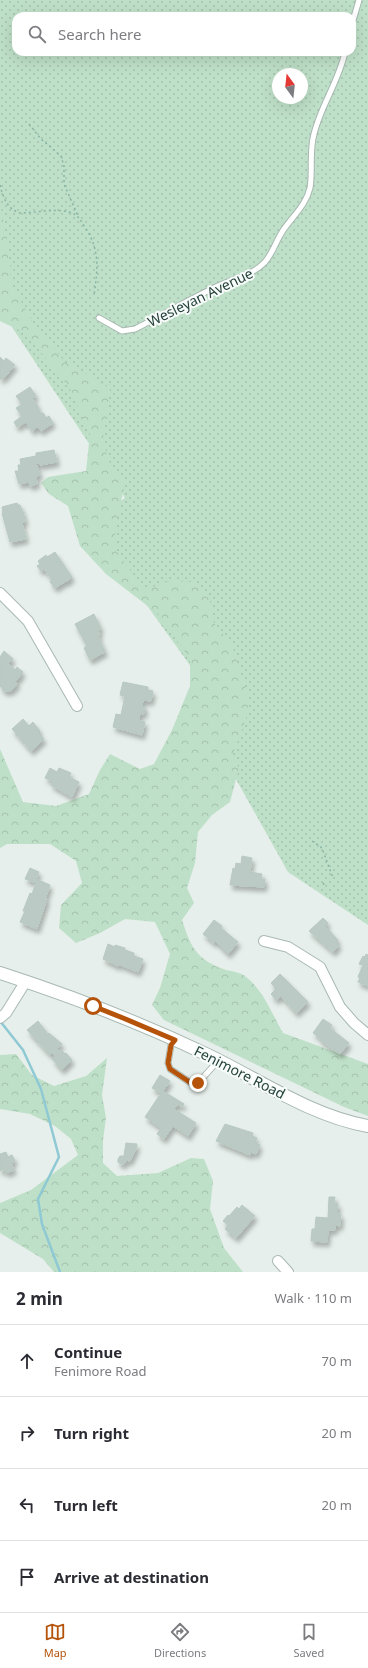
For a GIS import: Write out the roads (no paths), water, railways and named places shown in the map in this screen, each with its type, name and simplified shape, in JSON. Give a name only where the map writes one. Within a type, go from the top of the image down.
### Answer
[{"type":"street","points":[[0,593],[28,621],[77,706]]},
{"type":"street","points":[[264,941],[288,947],[320,968],[340,1007],[354,1023],[368,1035]]},
{"type":"street","name":"Fenimore Road","points":[[0,973],[26,981],[123,1018],[218,1060],[305,1105],[340,1119],[368,1126]]},
{"type":"street","points":[[3,1016],[26,981]]},
{"type":"street","points":[[278,1261],[288,1272]]},
{"type":"lane","points":[[356,12],[359,0]]},
{"type":"lane","name":"Wesleyan Avenue","points":[[99,318],[122,332],[135,329],[218,286],[256,270],[265,262],[284,228],[302,207],[310,188],[311,146],[314,134],[322,106],[341,67],[344,56]]},
{"type":"lane","points":[[175,1040],[171,1045],[168,1063],[170,1069],[191,1083],[198,1083],[218,1060]]},
{"type":"waterway","points":[[0,1021],[23,1050],[41,1089],[59,1157],[38,1199],[42,1224],[60,1272]]}]
